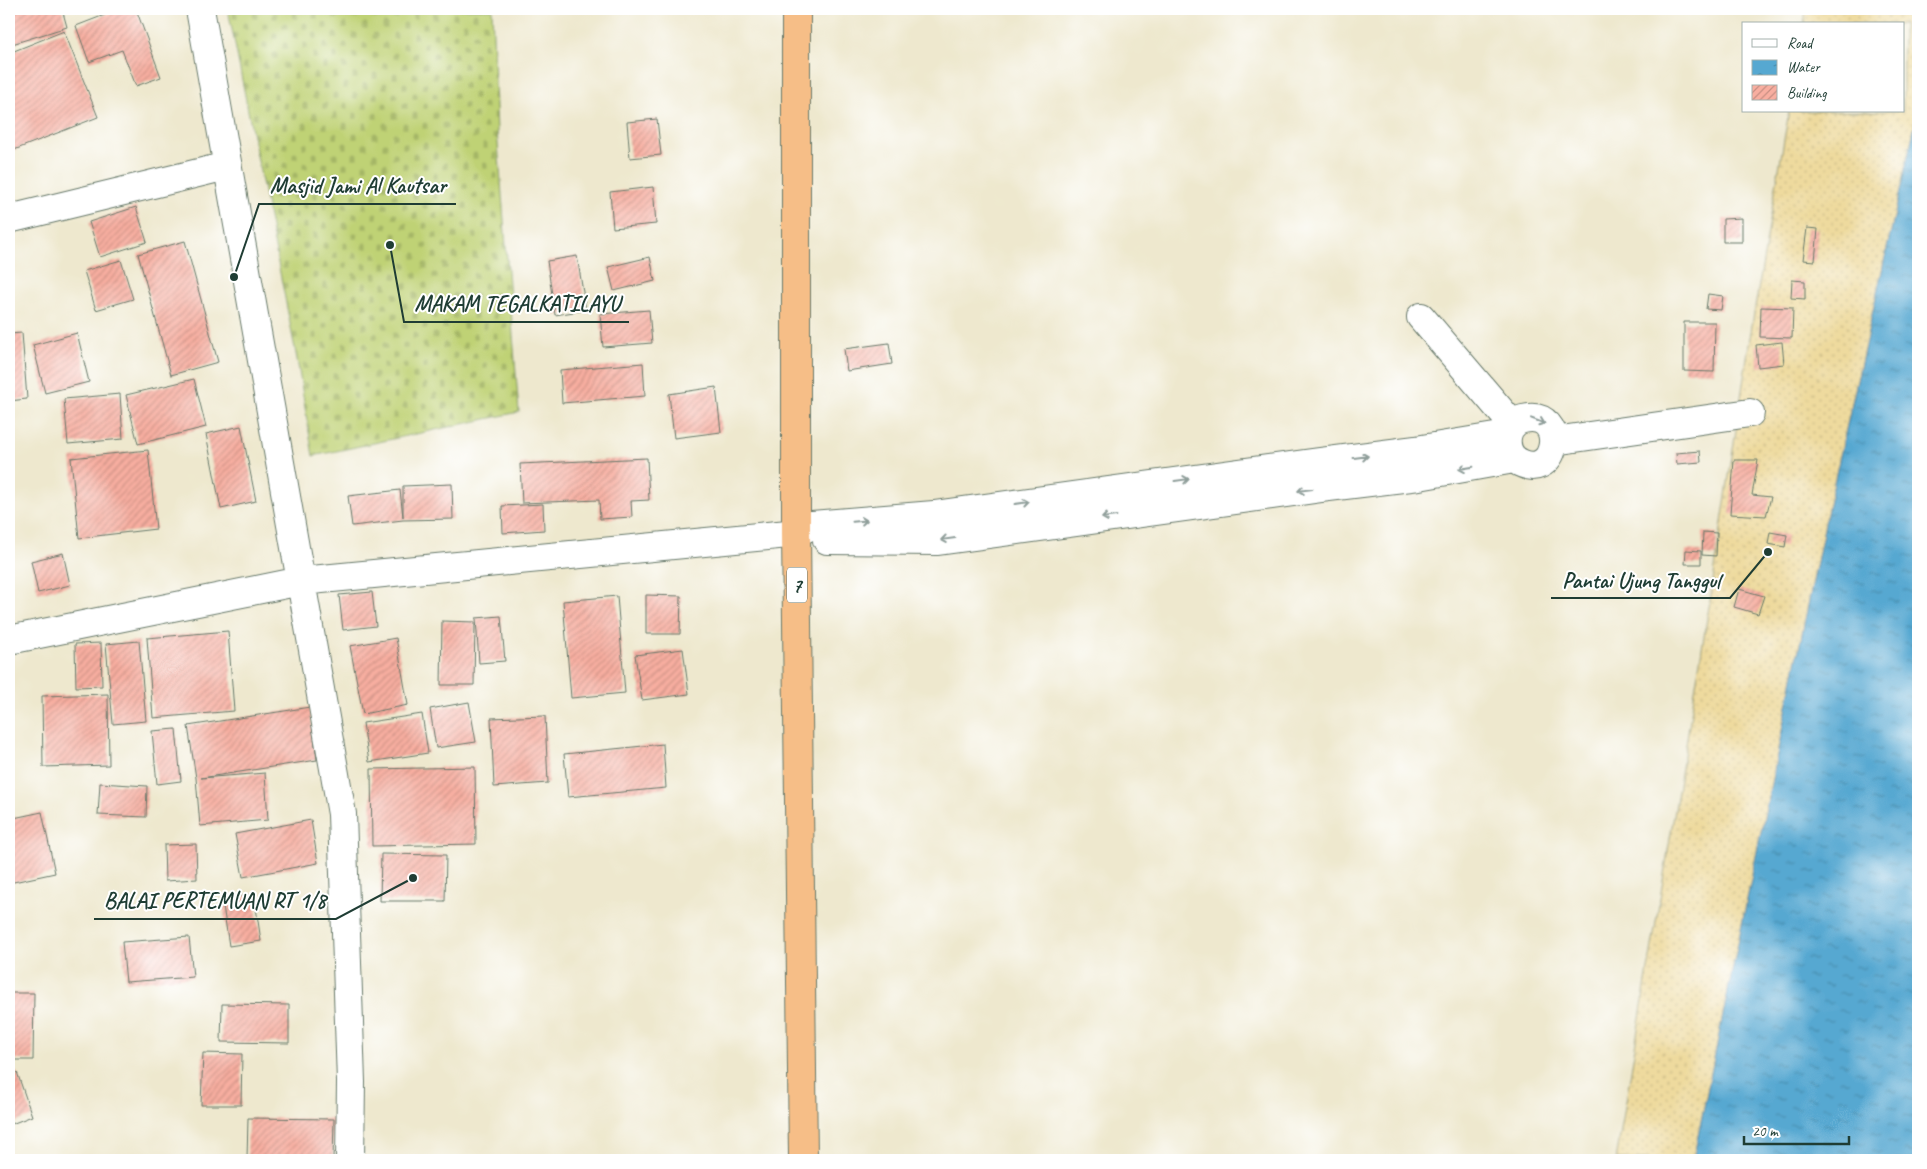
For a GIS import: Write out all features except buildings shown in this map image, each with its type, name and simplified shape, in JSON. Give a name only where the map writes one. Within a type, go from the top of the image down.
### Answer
[{"type":"highway","name":"7","points":[[796,9],[796,533],[803,1160]]},
{"type":"street","points":[[200,9],[342,814],[351,1082],[350,1160]]},
{"type":"street","points":[[9,219],[227,166]]},
{"type":"street","points":[[796,533],[812,540],[938,541],[1419,476],[1511,440],[1522,419],[1533,418],[1544,422],[1552,430],[1553,450],[1548,458],[1540,464],[1522,465],[1511,440],[1421,317]]},
{"type":"street","points":[[1554,441],[1750,413]]},
{"type":"street","points":[[9,640],[301,581],[796,533],[812,525],[934,515],[1319,462],[1511,440]]},
{"type":"street","points":[[1138,486],[1146,512]]},
{"type":"sand","points":[[1806,9],[1918,9],[1918,112],[1828,509],[1693,1160],[1616,1160],[1711,595],[1751,331],[1789,112],[1904,112],[1904,22],[1804,22]]},
{"type":"green space","points":[[228,9],[492,9],[497,131],[519,412],[313,456],[297,359]]},
{"type":"water","points":[[1918,112],[1918,1160],[1693,1160],[1828,509]]},
{"type":"place","name":"MAKAM TEGALKATILAYU","points":[[390,245]]},
{"type":"place","name":"Masjid Jami Al Kautsar","points":[[234,277]]},
{"type":"place","name":"Pantai Ujung Tanggul","points":[[1768,552]]},
{"type":"place","name":"BALAI PERTEMUAN RT 1/8","points":[[413,878]]}]
